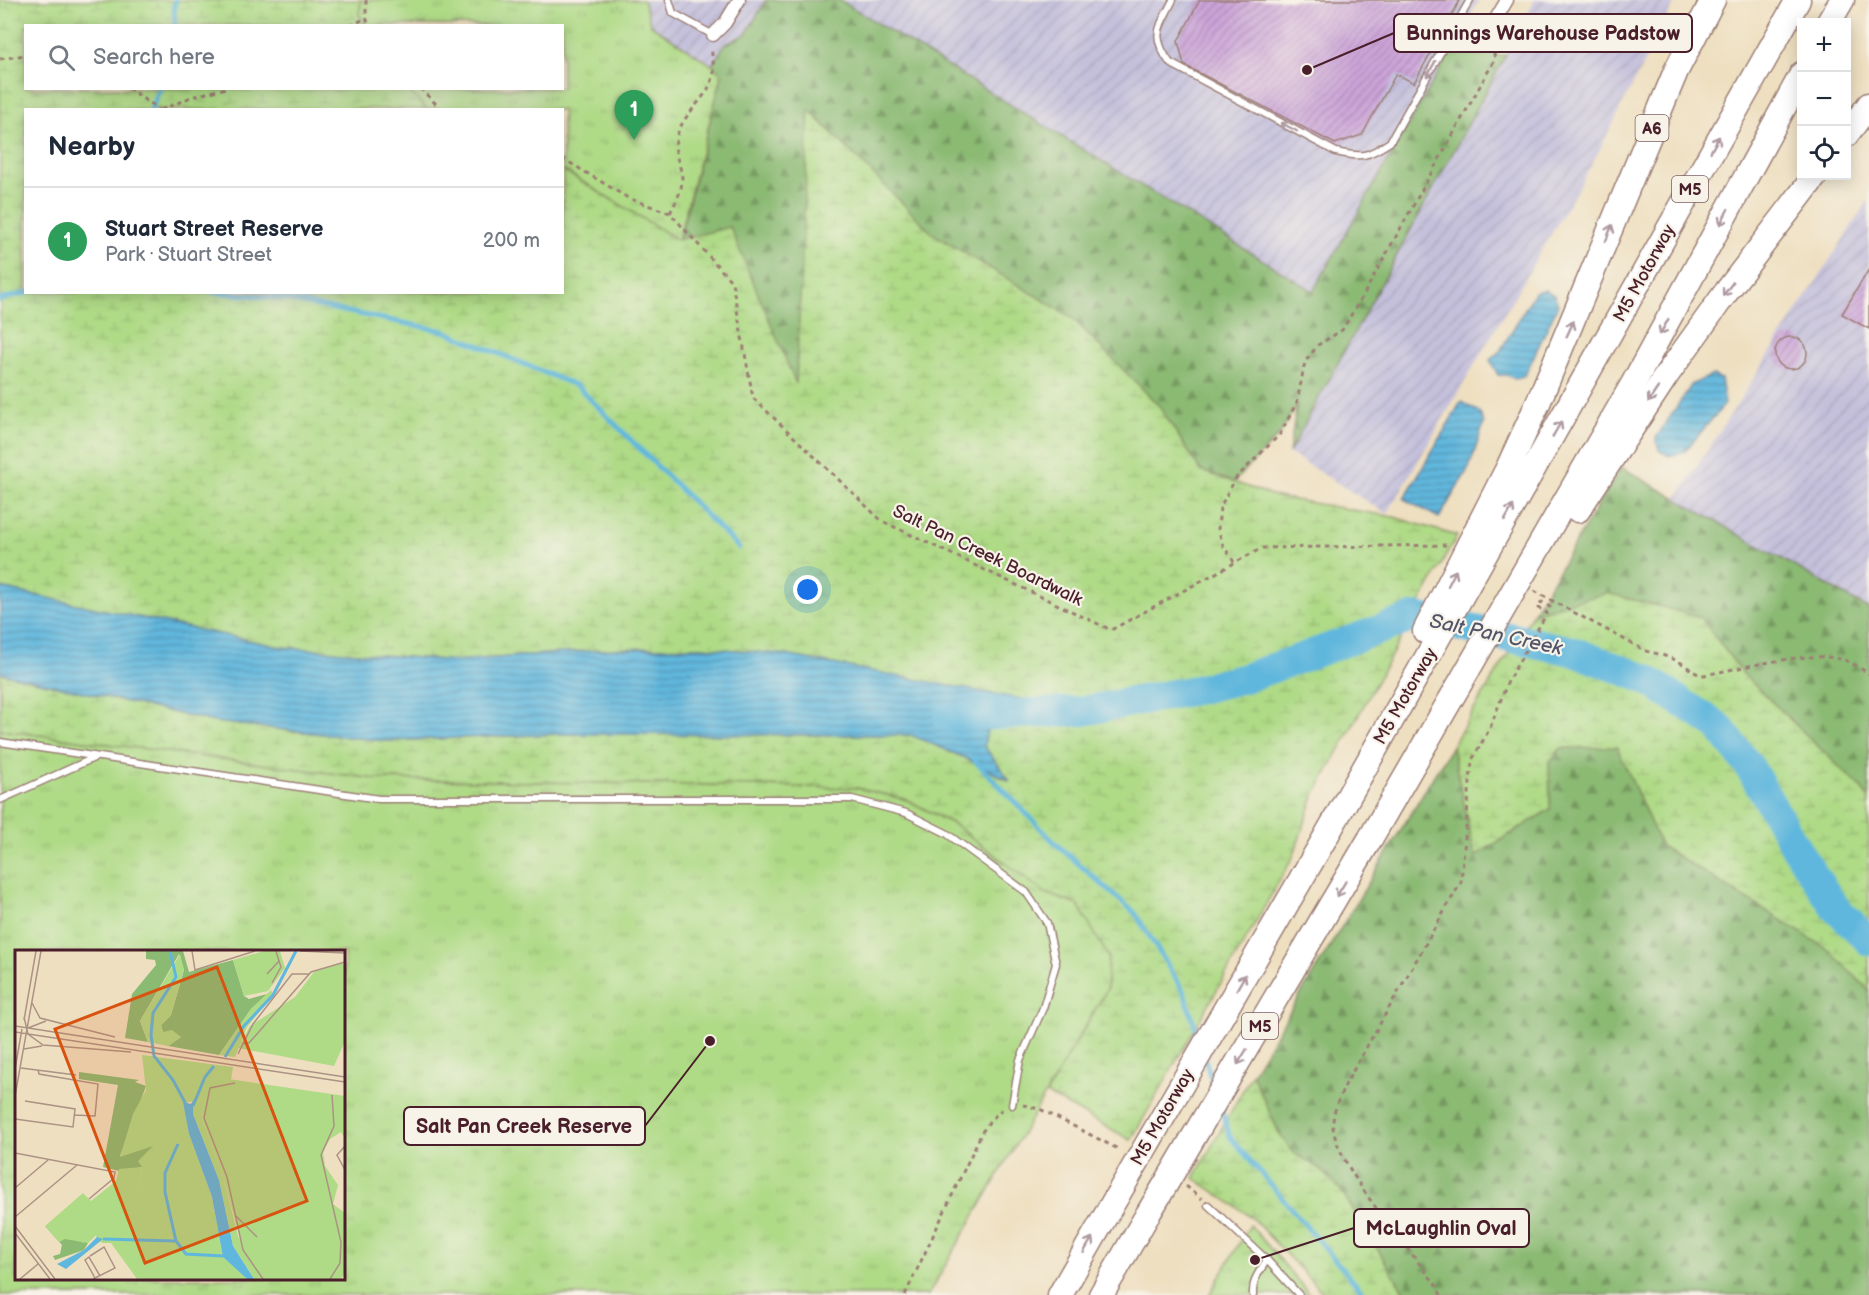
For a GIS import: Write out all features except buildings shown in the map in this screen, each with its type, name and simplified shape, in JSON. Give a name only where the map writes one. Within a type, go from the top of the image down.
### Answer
[{"type":"highway","name":"A6","points":[[1519,472],[1576,314],[1628,185],[1677,71],[1713,0]]},
{"type":"highway","name":"M5 Motorway","points":[[1060,1295],[1325,838],[1445,590],[1519,472],[1798,0]]},
{"type":"highway","points":[[1831,18],[1842,0]]},
{"type":"highway","name":"M5 Motorway","points":[[1101,1295],[1370,838],[1574,503],[1633,384],[1797,83]]},
{"type":"highway","points":[[1851,128],[1869,105]]},
{"type":"highway","name":"M5","points":[[1574,503],[1764,240],[1812,180]]},
{"type":"street","points":[[713,35],[725,23],[739,0]]},
{"type":"street","points":[[1494,22],[1507,0]]},
{"type":"lane","points":[[669,0],[673,13],[713,35]]},
{"type":"lane","points":[[1173,0],[1157,35],[1159,48],[1170,63],[1336,152],[1356,156],[1371,154],[1390,142],[1470,0]]},
{"type":"lane","points":[[0,742],[379,799],[852,799],[906,813],[946,833],[1026,892],[1047,923],[1056,964],[1043,1008],[1020,1060],[1012,1105]]},
{"type":"lane","points":[[0,800],[97,757]]},
{"type":"lane","points":[[1208,1205],[1267,1260],[1299,1295]]},
{"type":"lane","points":[[1254,1295],[1253,1285],[1256,1275],[1267,1260]]},
{"type":"path","points":[[366,0],[366,18],[369,24]]},
{"type":"path","points":[[355,24],[366,18]]},
{"type":"path","points":[[670,213],[682,181],[675,154],[675,142],[684,118],[707,91],[712,80],[715,68],[712,56],[713,35]]},
{"type":"path","points":[[1234,562],[1223,545],[1218,529],[1220,507],[1236,478],[1280,434],[1297,402],[1305,362],[1318,345],[1342,330],[1495,59],[1493,49],[1502,45]]},
{"type":"path","points":[[0,59],[24,55]]},
{"type":"path","points":[[131,90],[158,108]]},
{"type":"path","points":[[166,108],[219,90]]},
{"type":"path","points":[[422,90],[440,108]]},
{"type":"path","name":"Salt Pan Creek Boardwalk","points":[[564,159],[627,198],[670,213],[732,282],[753,398],[882,521],[1111,630],[1262,548],[1449,545]]},
{"type":"path","points":[[1532,590],[1646,651],[1666,656],[1683,664],[1695,674],[1704,675],[1820,657],[1844,660],[1869,674]]},
{"type":"path","points":[[1441,1295],[1347,1164],[1335,1137],[1333,1124],[1335,1108],[1346,1083],[1461,882],[1472,760],[1490,728],[1508,681],[1547,613],[1538,608],[1538,604],[1542,602],[1550,607],[1553,602]]},
{"type":"path","points":[[905,1295],[982,1132],[996,1114],[1012,1105],[1021,1104],[1040,1109],[1121,1151]]},
{"type":"path","points":[[1180,1182],[1208,1205]]},
{"type":"shaded area","points":[[643,0],[766,0],[746,34],[724,45],[712,65],[651,25]]},
{"type":"shaded area","points":[[840,0],[1479,0],[1313,291]]},
{"type":"shaded area","points":[[1535,0],[1676,0],[1592,164],[1387,514],[1289,453]]},
{"type":"shaded area","points":[[1869,199],[1869,609],[1676,499]]},
{"type":"green space","points":[[0,0],[361,0],[359,14],[365,24],[24,24],[24,90],[408,90],[426,108],[24,108],[24,294],[564,294],[564,171],[678,240],[730,227],[796,384],[809,110],[933,234],[1071,317],[1159,406],[1201,471],[1277,497],[1394,517],[1457,536],[1314,796],[1293,857],[1131,1140],[1046,1094],[1107,989],[1079,905],[1045,893],[955,825],[907,800],[857,788],[375,779],[0,730],[0,673],[215,722],[385,741],[561,734],[912,735],[963,757],[1009,781],[984,746],[990,712],[1020,700],[780,654],[701,647],[615,649],[456,661],[281,647],[0,588]]},
{"type":"green space","points":[[361,0],[643,0],[651,25],[712,65],[722,75],[678,240],[564,171],[564,108],[426,108],[408,90],[564,90],[564,24],[365,24],[359,14]]},
{"type":"green space","points":[[766,0],[840,0],[1313,291],[1461,33],[1491,55],[1506,55],[1289,453],[1297,404],[1280,434],[1234,482],[1201,471],[1159,406],[1071,317],[933,234],[810,111],[796,385],[730,228],[679,240],[722,75],[712,65],[724,45],[746,34]]},
{"type":"green space","points":[[1621,467],[1869,609],[1869,799],[1861,788],[1744,675],[1700,617],[1533,613]]},
{"type":"green space","points":[[1606,593],[1700,617],[1744,675],[1861,788],[1869,799],[1869,990],[1828,949],[1661,846],[1617,747],[1561,748],[1549,762],[1550,809],[1475,856],[1452,746],[1533,613]]},
{"type":"green space","points":[[0,730],[375,779],[857,788],[907,800],[955,825],[1045,893],[1078,905],[1108,956],[1107,989],[928,1295],[0,1295]]},
{"type":"green space","points":[[1452,746],[1475,856],[1550,809],[1549,762],[1561,748],[1617,747],[1661,846],[1828,949],[1869,990],[1869,1295],[1406,1295],[1340,1189],[1320,1169],[1292,1152],[1280,1135],[1252,1074]]},
{"type":"green space","points":[[1252,1074],[1280,1135],[1292,1152],[1320,1169],[1340,1189],[1406,1295],[1325,1295],[1250,1216],[1194,1178]]},
{"type":"green space","points":[[1250,1225],[1310,1295],[1209,1295]]},
{"type":"water","points":[[1545,290],[1554,295],[1558,305],[1525,375],[1515,379],[1507,375],[1498,375],[1490,360],[1500,351],[1535,292]]},
{"type":"water","points":[[1713,375],[1721,379],[1725,404],[1684,452],[1669,456],[1659,450],[1656,438],[1692,384]]},
{"type":"water","points":[[1461,402],[1479,412],[1484,423],[1469,468],[1439,518],[1404,499]]},
{"type":"water","points":[[0,588],[281,647],[456,661],[615,649],[701,647],[780,654],[1021,699],[990,712],[984,746],[1010,781],[963,757],[911,735],[561,734],[385,741],[215,722],[0,673]]},
{"type":"waterway","points":[[175,24],[176,0]]},
{"type":"waterway","points":[[152,108],[159,90]]},
{"type":"waterway","points":[[0,300],[24,293]]},
{"type":"waterway","points":[[234,294],[278,298],[444,331],[577,386],[739,548]]},
{"type":"waterway","name":"Salt Pan Creek","points":[[948,717],[1083,711],[1200,689],[1245,678],[1415,617],[1572,651],[1646,679],[1718,726],[1749,766],[1797,850],[1834,906],[1869,941]]},
{"type":"waterway","points":[[975,761],[1057,845],[1135,913],[1184,992],[1199,1039]]},
{"type":"waterway","points":[[1205,1059],[1214,1088]]},
{"type":"waterway","points":[[1221,1108],[1230,1137],[1365,1295]]},
{"type":"place","name":"Bunnings Warehouse Padstow","points":[[1307,70]]},
{"type":"place","name":"Stuart Street Reserve","points":[[634,140]]},
{"type":"place","name":"Salt Pan Creek Reserve","points":[[710,1041]]},
{"type":"place","name":"McLaughlin Oval","points":[[1255,1260]]}]
